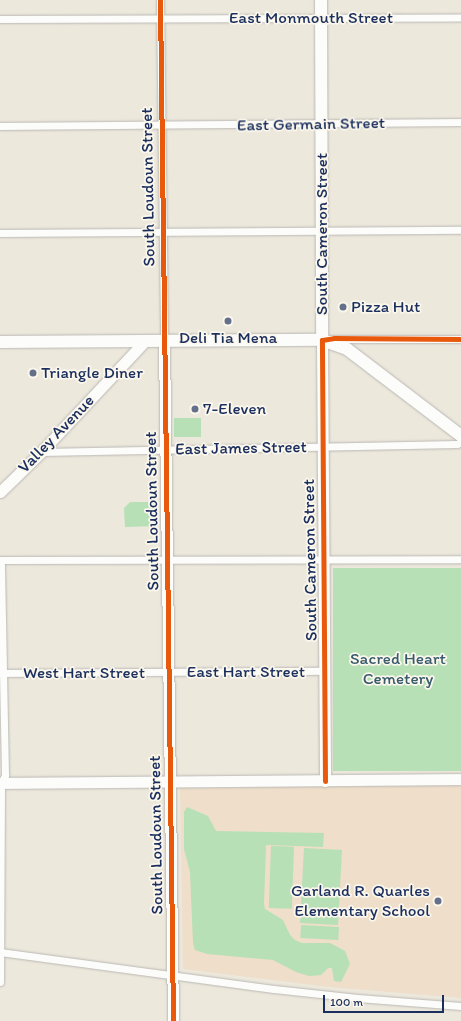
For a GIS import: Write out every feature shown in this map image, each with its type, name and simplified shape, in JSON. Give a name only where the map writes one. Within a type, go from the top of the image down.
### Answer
[{"type":"main road","name":"South Cameron Street","points":[[321,0],[322,340]]},
{"type":"main road","points":[[0,342],[322,340],[347,349],[461,436]]},
{"type":"street","name":"South Loudoun Street","points":[[160,0],[173,1021]]},
{"type":"street","name":"East Monmouth Street","points":[[0,19],[461,17]]},
{"type":"street","name":"East Germain Street","points":[[0,126],[161,126],[461,122]]},
{"type":"street","points":[[0,233],[461,230]]},
{"type":"street","points":[[322,340],[334,338],[461,338]]},
{"type":"street","name":"South Cameron Street","points":[[322,340],[325,780]]},
{"type":"street","name":"Valley Avenue","points":[[0,492],[41,452],[145,341]]},
{"type":"street","name":"East James Street","points":[[41,452],[457,444],[461,442]]},
{"type":"street","points":[[0,982],[1,783],[4,775],[1,673],[1,560],[461,559]]},
{"type":"street","name":"East Hart Street","points":[[168,672],[325,671]]},
{"type":"street","name":"West Hart Street","points":[[1,673],[168,672]]},
{"type":"street","points":[[1,783],[461,779]]},
{"type":"street","points":[[0,952],[267,988],[353,998],[461,1006]]},
{"type":"shaded area","points":[[461,785],[461,998],[329,987],[183,969],[180,788]]},
{"type":"green space","points":[[174,418],[201,418],[201,437],[174,437]]},
{"type":"green space","points":[[130,502],[156,502],[156,526],[125,527],[124,508]]},
{"type":"green space","name":"Sacred Heart Cemetery","points":[[333,568],[461,568],[461,771],[333,771]]},
{"type":"green space","points":[[187,807],[208,816],[216,831],[324,833],[323,847],[266,845],[264,904],[265,909],[283,920],[290,935],[295,940],[302,943],[330,943],[345,951],[350,964],[341,982],[334,981],[332,968],[328,968],[321,975],[309,976],[296,972],[273,960],[207,954],[195,950],[193,943],[190,872],[184,849],[184,812]]},
{"type":"green space","points":[[271,846],[294,847],[292,909],[269,908]]},
{"type":"green space","points":[[304,848],[342,850],[338,925],[300,923]]},
{"type":"green space","points":[[301,925],[339,927],[338,940],[300,938]]},
{"type":"cycle path","points":[[160,0],[173,1021]]},
{"type":"cycle path","points":[[325,781],[322,340],[334,338],[461,339]]},
{"type":"place","name":"Pizza Hut","points":[[343,307]]},
{"type":"place","name":"Deli Tia Mena","points":[[228,321]]},
{"type":"place","name":"Triangle Diner","points":[[33,373]]},
{"type":"place","name":"7-Eleven","points":[[195,409]]},
{"type":"place","name":"Garland R. Quarles Elementary School","points":[[438,901]]}]
